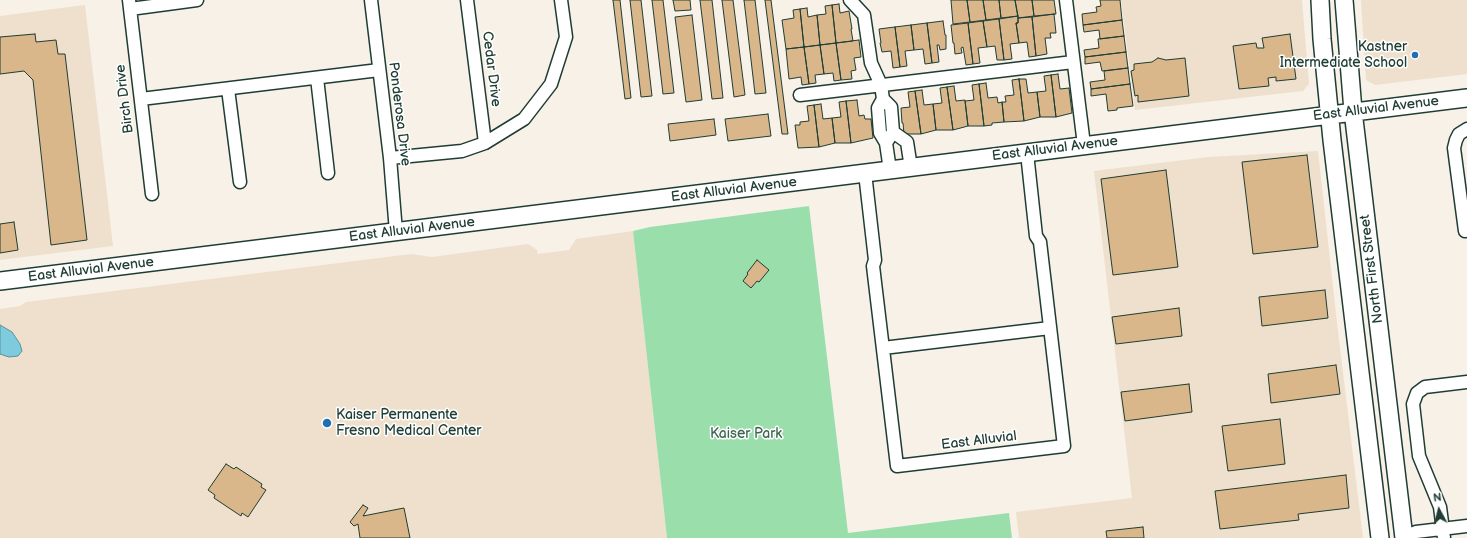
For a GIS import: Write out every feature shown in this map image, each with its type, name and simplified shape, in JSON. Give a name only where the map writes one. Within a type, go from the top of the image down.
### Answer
[{"type":"main road","name":"North First Street","points":[[1320,0],[1329,114],[1380,538]]},
{"type":"main road","name":"North First Street","points":[[1344,0],[1353,112],[1403,538]]},
{"type":"main road","name":"East Alluvial Avenue","points":[[0,281],[911,168],[1329,114],[1467,98]]},
{"type":"street","points":[[129,4],[197,0]]},
{"type":"street","name":"Ponderosa Drive","points":[[371,0],[390,158],[396,232]]},
{"type":"street","name":"Cedar Drive","points":[[467,0],[485,143]]},
{"type":"street","points":[[390,158],[462,151],[485,143],[524,119],[551,84],[566,37],[561,0]]},
{"type":"street","points":[[850,0],[864,15],[871,63],[881,85],[883,99],[891,107],[893,132],[886,143]]},
{"type":"street","points":[[1066,0],[1084,145]]},
{"type":"street","name":"Birch Drive","points":[[129,4],[152,194]]},
{"type":"street","points":[[800,95],[1073,62]]},
{"type":"street","points":[[141,99],[379,70]]},
{"type":"street","points":[[317,78],[328,173]]},
{"type":"street","points":[[228,89],[240,182]]},
{"type":"street","points":[[883,99],[878,108],[878,120],[880,133],[886,143],[890,170]]},
{"type":"street","points":[[893,132],[907,142],[911,168]]},
{"type":"street","points":[[1463,132],[1456,140],[1454,148],[1465,231]]},
{"type":"street","name":"East Alluvial","points":[[865,173],[897,466],[1064,446],[1040,242],[1036,236],[1027,153]]},
{"type":"street","points":[[883,348],[1050,328]]},
{"type":"street","points":[[1443,534],[1440,507],[1419,456],[1413,404],[1417,394],[1425,387],[1467,382]]},
{"type":"street","points":[[1403,538],[1416,532],[1443,534],[1467,526]]},
{"type":"shaded area","points":[[1121,0],[1302,0],[1309,84],[1303,91],[1135,110]]},
{"type":"shaded area","name":"Kastner Intermediate School","points":[[1361,0],[1467,0],[1467,74],[1375,85],[1366,80]]},
{"type":"shaded area","points":[[85,5],[113,246],[0,260],[0,16]]},
{"type":"shaded area","points":[[1318,151],[1363,538],[1019,538],[1016,512],[1132,498],[1094,171],[1208,157]]},
{"type":"shaded area","name":"Kaiser Permanente Fresno Medical Center","points":[[633,231],[667,538],[0,538],[0,309],[20,306],[26,302],[411,254],[432,257],[528,244],[537,250],[538,254],[569,250],[576,239]]},
{"type":"green space","name":"Kaiser Park","points":[[809,206],[848,533],[1009,513],[1012,538],[667,538],[633,231],[650,227]]},
{"type":"water","points":[[0,325],[12,332],[20,344],[22,351],[18,356],[9,357],[0,354]]},
{"type":"building","points":[[613,0],[620,0],[631,98],[625,99]]},
{"type":"building","points":[[630,0],[641,0],[652,96],[641,97]]},
{"type":"building","points":[[652,0],[663,0],[674,93],[663,94]]},
{"type":"building","points":[[673,0],[690,0],[691,10],[675,11]]},
{"type":"building","points":[[700,0],[712,0],[723,98],[712,99]]},
{"type":"building","points":[[722,0],[733,0],[745,95],[734,97]]},
{"type":"building","points":[[744,0],[755,0],[766,93],[755,94]]},
{"type":"building","points":[[765,0],[771,0],[788,134],[782,134]]},
{"type":"building","points":[[951,0],[967,0],[970,22],[953,24]]},
{"type":"building","points":[[967,0],[983,0],[986,20],[970,22]]},
{"type":"building","points":[[983,0],[999,0],[1001,18],[986,20]]},
{"type":"building","points":[[999,0],[1015,0],[1018,16],[1001,18]]},
{"type":"building","points":[[1015,0],[1032,0],[1034,16],[1018,18]]},
{"type":"building","points":[[1032,0],[1054,0],[1056,14],[1034,16]]},
{"type":"building","points":[[1100,0],[1120,0],[1122,20],[1083,25],[1082,14],[1097,12],[1096,7],[1101,6]]},
{"type":"building","points":[[839,4],[840,13],[849,11],[853,41],[836,43],[832,5]]},
{"type":"building","points":[[832,5],[836,43],[820,45],[817,15],[826,14],[825,6]]},
{"type":"building","points":[[807,8],[808,17],[817,15],[820,45],[804,47],[800,9]]},
{"type":"building","points":[[800,9],[804,47],[786,49],[782,20],[794,18],[793,10]]},
{"type":"building","points":[[1054,14],[1056,33],[1050,33],[1051,38],[1045,38],[1047,54],[1036,56],[1032,17]]},
{"type":"building","points":[[692,15],[702,100],[686,102],[675,17]]},
{"type":"building","points":[[1018,16],[1018,23],[1016,23],[1019,43],[1010,44],[1012,59],[1004,60],[999,19]]},
{"type":"building","points":[[1032,17],[1036,56],[1029,57],[1027,42],[1019,43],[1016,23],[1018,23],[1018,18]]},
{"type":"building","points":[[999,19],[1004,60],[997,60],[995,46],[987,47],[983,21]]},
{"type":"building","points":[[1122,20],[1124,36],[1100,39],[1099,30],[1084,32],[1083,25]]},
{"type":"building","points":[[943,21],[946,35],[946,49],[940,50],[939,45],[937,45],[939,62],[932,63],[927,23]]},
{"type":"building","points":[[983,21],[987,47],[978,48],[980,63],[973,64],[968,23]]},
{"type":"building","points":[[927,23],[932,63],[925,64],[923,49],[914,50],[911,25]]},
{"type":"building","points":[[968,23],[973,64],[966,65],[963,47],[961,48],[962,53],[955,54],[951,25]]},
{"type":"building","points":[[911,25],[914,50],[905,51],[907,66],[900,67],[895,27]]},
{"type":"building","points":[[895,27],[900,67],[893,68],[891,51],[882,52],[879,29]]},
{"type":"building","points":[[35,34],[36,42],[56,40],[58,54],[65,54],[87,240],[51,245],[33,80],[24,71],[0,74],[0,37]]},
{"type":"building","points":[[1290,34],[1296,79],[1276,81],[1276,77],[1268,78],[1269,86],[1239,89],[1233,46],[1256,43],[1257,48],[1264,48],[1262,38]]},
{"type":"building","points":[[1124,36],[1126,52],[1085,57],[1084,50],[1099,48],[1098,39]]},
{"type":"building","points":[[859,40],[861,57],[854,58],[856,70],[851,71],[852,79],[841,80],[836,43]]},
{"type":"building","points":[[836,43],[841,80],[834,81],[833,73],[824,74],[820,45]]},
{"type":"building","points":[[820,45],[824,74],[815,75],[816,83],[809,84],[804,47]]},
{"type":"building","points":[[804,47],[809,84],[802,85],[801,77],[789,79],[786,49]]},
{"type":"building","points":[[1126,52],[1128,68],[1102,71],[1100,62],[1085,64],[1085,57]]},
{"type":"building","points":[[1158,58],[1166,60],[1185,58],[1189,96],[1138,102],[1138,95],[1135,96],[1131,71],[1134,70],[1134,64],[1152,62]]},
{"type":"building","points":[[1128,68],[1130,84],[1091,89],[1090,82],[1105,80],[1104,71]]},
{"type":"building","points":[[1058,74],[1060,89],[1069,88],[1072,113],[1056,117],[1051,75]]},
{"type":"building","points":[[1051,75],[1056,117],[1040,117],[1037,92],[1046,91],[1044,76]]},
{"type":"building","points":[[1019,79],[1024,121],[1004,122],[1002,102],[1006,102],[1005,96],[1014,95],[1012,80]]},
{"type":"building","points":[[1019,79],[1026,79],[1028,93],[1037,92],[1040,117],[1024,121]]},
{"type":"building","points":[[986,83],[988,98],[997,97],[998,103],[1002,102],[1004,122],[992,123],[992,125],[984,126],[979,84]]},
{"type":"building","points":[[979,84],[984,126],[968,126],[965,101],[974,100],[972,85]]},
{"type":"building","points":[[1130,84],[1133,106],[1108,111],[1106,94],[1091,96],[1091,89]]},
{"type":"building","points":[[954,86],[956,101],[965,100],[968,126],[953,130],[947,87]]},
{"type":"building","points":[[947,87],[953,130],[936,130],[933,104],[942,103],[940,88]]},
{"type":"building","points":[[922,90],[924,105],[933,104],[936,130],[921,134],[915,91]]},
{"type":"building","points":[[915,91],[921,134],[904,134],[901,108],[910,107],[908,92]]},
{"type":"building","points":[[857,100],[859,116],[864,115],[865,119],[871,119],[873,138],[851,143],[846,101]]},
{"type":"building","points":[[846,101],[851,143],[835,143],[832,118],[841,117],[839,102]]},
{"type":"building","points":[[821,104],[823,119],[832,118],[835,143],[819,147],[814,105]]},
{"type":"building","points":[[814,105],[819,147],[798,148],[795,125],[800,125],[800,122],[809,121],[807,106]]},
{"type":"building","points":[[768,114],[771,136],[728,141],[725,119]]},
{"type":"building","points":[[714,119],[716,135],[670,141],[668,124]]},
{"type":"building","points":[[1307,155],[1318,247],[1253,254],[1242,162]]},
{"type":"building","points":[[1166,170],[1178,267],[1113,275],[1101,179]]},
{"type":"building","points":[[14,222],[18,250],[0,253],[0,224]]},
{"type":"building","points":[[757,260],[769,270],[759,282],[757,281],[751,288],[743,281]]},
{"type":"building","points":[[1325,290],[1328,318],[1262,326],[1259,297]]},
{"type":"building","points":[[1179,308],[1182,336],[1116,344],[1112,317]]},
{"type":"building","points":[[1336,365],[1340,394],[1271,403],[1268,374]]},
{"type":"building","points":[[1189,384],[1192,412],[1125,421],[1121,392]]},
{"type":"building","points":[[1280,419],[1285,464],[1228,471],[1222,426]]},
{"type":"building","points":[[226,464],[234,469],[236,467],[262,484],[261,487],[266,490],[248,517],[242,513],[241,516],[214,498],[215,495],[208,490]]},
{"type":"building","points":[[1346,475],[1349,508],[1298,514],[1299,520],[1220,529],[1215,491]]},
{"type":"building","points":[[363,505],[368,508],[363,516],[404,508],[410,538],[360,538],[358,524],[354,526],[350,522]]},
{"type":"building","points":[[1143,527],[1144,538],[1107,538],[1106,531]]},
{"type":"place","name":"Kastner Intermediate School","points":[[1415,55]]},
{"type":"place","name":"Kaiser Permanente Fresno Medical Center","points":[[327,423]]}]
